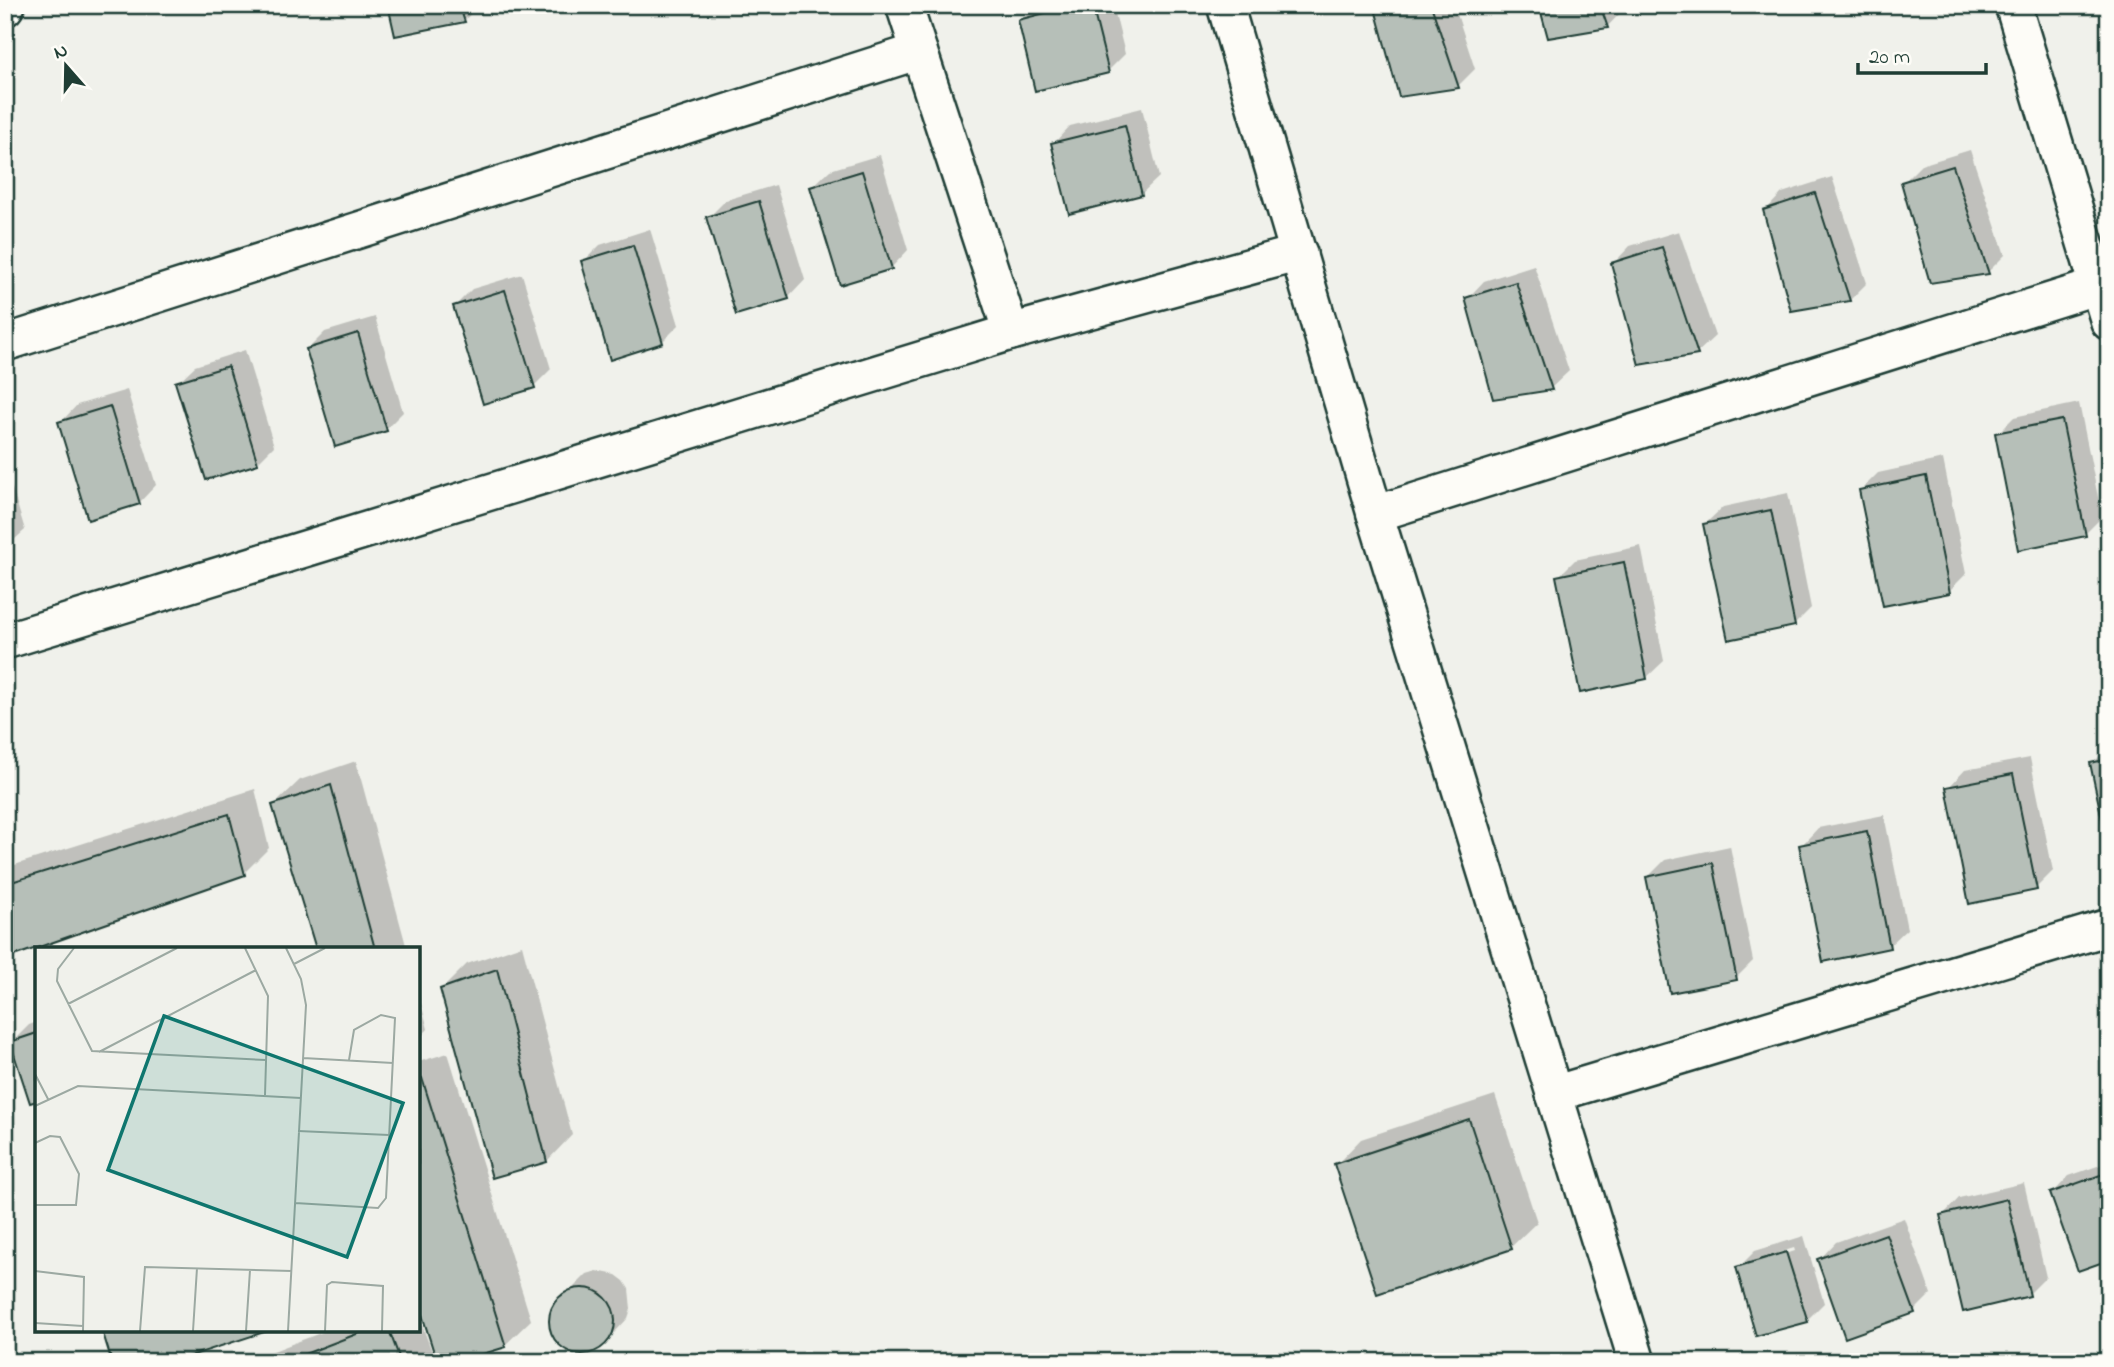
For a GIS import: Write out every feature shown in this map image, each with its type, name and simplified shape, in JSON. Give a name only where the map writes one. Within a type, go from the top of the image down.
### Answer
[{"type":"street","points":[[904,5],[1011,332]]},
{"type":"street","points":[[1225,5],[1375,514],[1637,1362]]},
{"type":"street","points":[[2013,5],[2109,322]]},
{"type":"street","points":[[5,343],[919,51]]},
{"type":"street","points":[[5,641],[1011,332],[1299,253]]},
{"type":"street","points":[[1375,514],[2098,286]]},
{"type":"street","points":[[1554,1094],[2109,928]]},
{"type":"building","points":[[388,5],[459,5],[465,22],[395,36]]},
{"type":"building","points":[[1076,5],[1092,5],[1109,73],[1035,91],[1018,20]]},
{"type":"building","points":[[1374,5],[1431,5],[1459,88],[1399,97]]},
{"type":"building","points":[[1539,5],[1600,5],[1608,28],[1548,38]]},
{"type":"building","points":[[1125,125],[1142,195],[1069,214],[1051,143]]},
{"type":"building","points":[[1953,166],[1989,274],[1930,283],[1901,182]]},
{"type":"building","points":[[862,171],[892,269],[840,285],[810,187]]},
{"type":"building","points":[[1815,193],[1850,301],[1791,311],[1763,210]]},
{"type":"building","points":[[759,201],[789,299],[736,315],[706,217]]},
{"type":"building","points":[[633,245],[663,343],[610,360],[581,261]]},
{"type":"building","points":[[1662,247],[1698,355],[1639,365],[1611,263]]},
{"type":"building","points":[[1516,282],[1552,390],[1493,399],[1465,298]]},
{"type":"building","points":[[505,290],[535,388],[483,404],[453,306]]},
{"type":"building","points":[[358,333],[387,431],[335,447],[306,349]]},
{"type":"building","points":[[228,366],[258,464],[206,480],[175,382]]},
{"type":"building","points":[[110,406],[140,504],[88,520],[58,422]]},
{"type":"building","points":[[2062,420],[2086,536],[2018,550],[1995,433]]},
{"type":"building","points":[[1926,476],[1950,593],[1883,606],[1859,490]]},
{"type":"building","points":[[1771,510],[1795,626],[1728,640],[1703,524]]},
{"type":"building","points":[[1624,562],[1647,679],[1580,693],[1556,576]]},
{"type":"building","points":[[2109,759],[2109,852],[2090,763]]},
{"type":"building","points":[[2013,774],[2037,890],[1969,904],[1946,787]]},
{"type":"building","points":[[331,785],[374,947],[315,947],[272,805]]},
{"type":"building","points":[[229,814],[245,875],[5,959],[5,884]]},
{"type":"building","points":[[1867,831],[1890,948],[1823,962],[1799,845]]},
{"type":"building","points":[[1713,863],[1737,980],[1670,993],[1646,877]]},
{"type":"building","points":[[497,969],[547,1162],[492,1178],[440,989]]},
{"type":"building","points":[[35,1034],[35,1102],[30,1103],[10,1042]]},
{"type":"building","points":[[420,1078],[506,1347],[457,1362],[437,1362],[420,1308]]},
{"type":"building","points":[[1469,1119],[1512,1249],[1377,1294],[1334,1164]]},
{"type":"building","points":[[2106,1173],[2109,1180],[2109,1260],[2078,1271],[2050,1193]]},
{"type":"building","points":[[2007,1199],[2030,1296],[1963,1312],[1940,1215]]},
{"type":"building","points":[[1886,1234],[1915,1313],[1845,1338],[1817,1259]]},
{"type":"building","points":[[1786,1252],[1808,1322],[1756,1336],[1736,1267]]},
{"type":"building","points":[[582,1288],[595,1291],[605,1298],[612,1308],[615,1321],[612,1334],[605,1344],[595,1351],[582,1354],[569,1351],[559,1344],[552,1334],[549,1321],[552,1308],[559,1298],[569,1291]]},
{"type":"building","points":[[103,1332],[264,1332],[172,1362],[112,1362]]},
{"type":"building","points":[[362,1332],[390,1332],[401,1362],[284,1362]]}]
